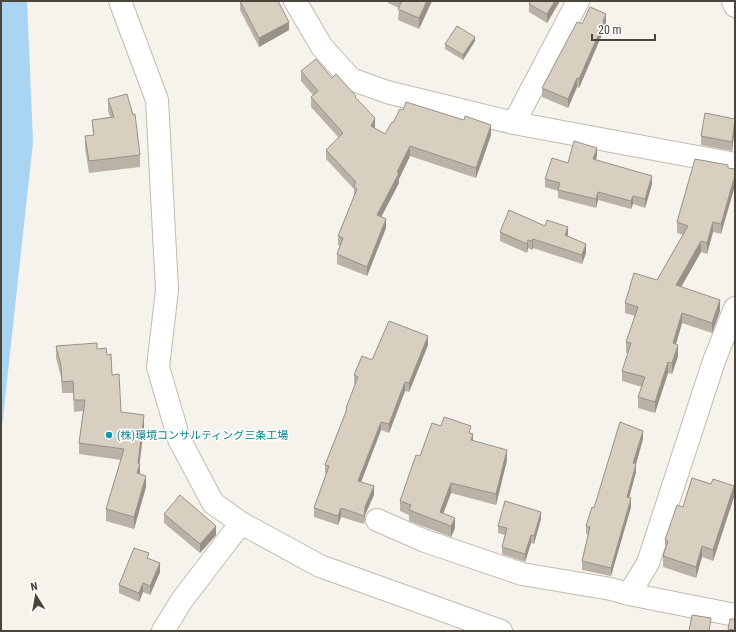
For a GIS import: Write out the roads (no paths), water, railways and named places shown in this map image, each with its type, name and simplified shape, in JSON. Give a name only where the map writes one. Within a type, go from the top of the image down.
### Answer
[{"type":"street","points":[[120,1],[157,100],[167,290],[158,367],[180,439],[214,503],[241,523],[320,566],[501,631]]},
{"type":"street","points":[[295,1],[322,47],[351,79],[387,92],[514,123],[735,164]]},
{"type":"street","points":[[514,123],[578,1]]},
{"type":"street","points":[[733,1],[735,6]]},
{"type":"street","points":[[629,594],[648,563],[714,361],[735,308]]},
{"type":"street","points":[[377,520],[425,541],[522,574],[611,589],[735,616]]},
{"type":"street","points":[[162,631],[182,600],[241,523]]},
{"type":"water","points":[[1,1],[27,1],[33,142],[1,436]]},
{"type":"place","name":"(株)環境コンサルティング三条工場","points":[[109,435]]}]
